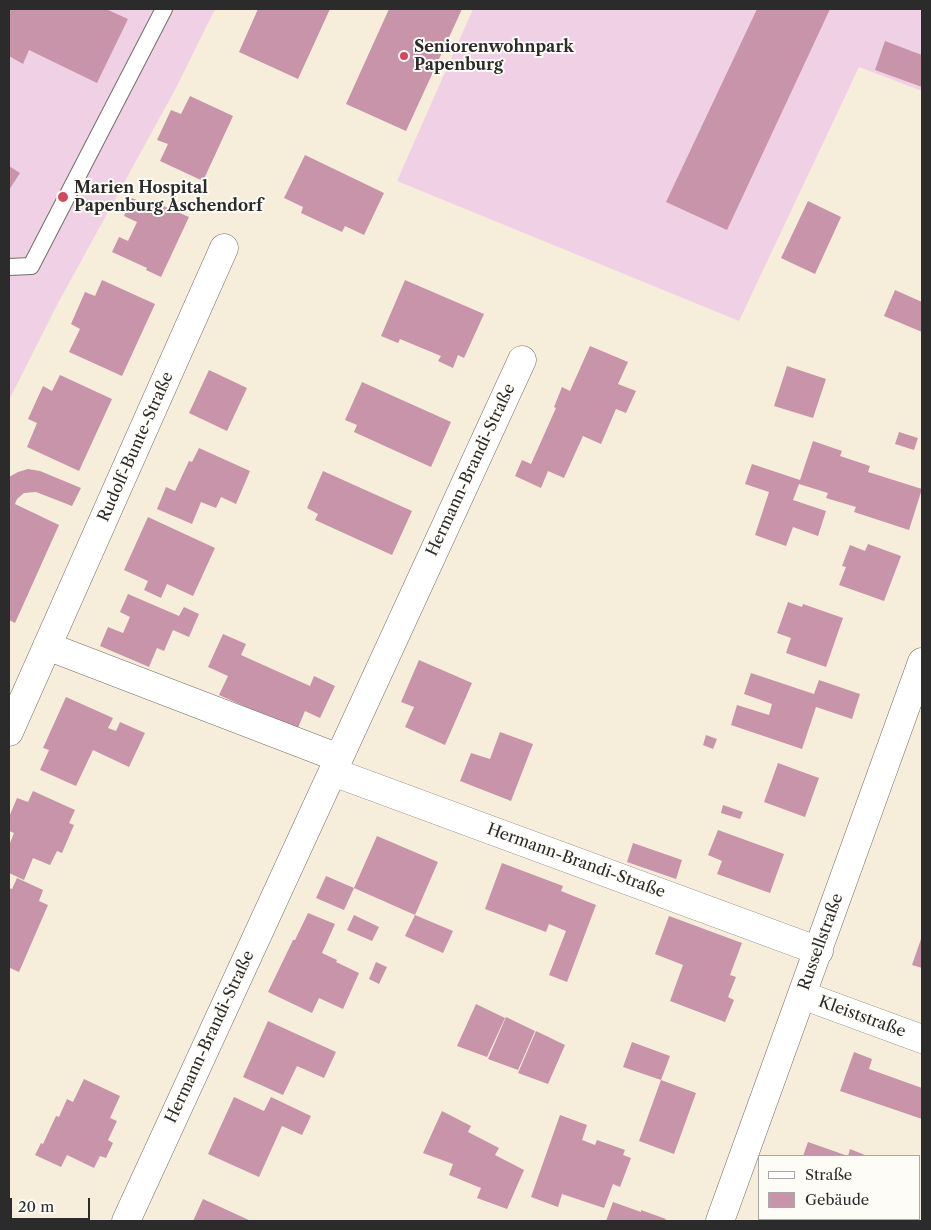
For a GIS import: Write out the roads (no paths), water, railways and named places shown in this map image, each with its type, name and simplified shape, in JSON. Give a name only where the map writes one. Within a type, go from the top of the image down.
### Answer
[{"type":"street","name":"Rudolf-Bunte-Straße","points":[[9,732],[224,248]]},
{"type":"street","name":"Hermann-Brandi-Straße","points":[[126,1221],[522,360]]},
{"type":"street","points":[[47,646],[336,765]]},
{"type":"street","name":"Russellstraße","points":[[720,1221],[922,662]]},
{"type":"street","name":"Hermann-Brandi-Straße","points":[[336,765],[819,951]]},
{"type":"street","name":"Kleiststraße","points":[[802,995],[922,1039]]},
{"type":"lane","points":[[9,267],[31,266],[164,9]]},
{"type":"place","name":"Seniorenwohnpark Papenburg","points":[[404,56]]},
{"type":"place","name":"Marien Hospital Papenburg Aschendorf","points":[[63,197]]}]
